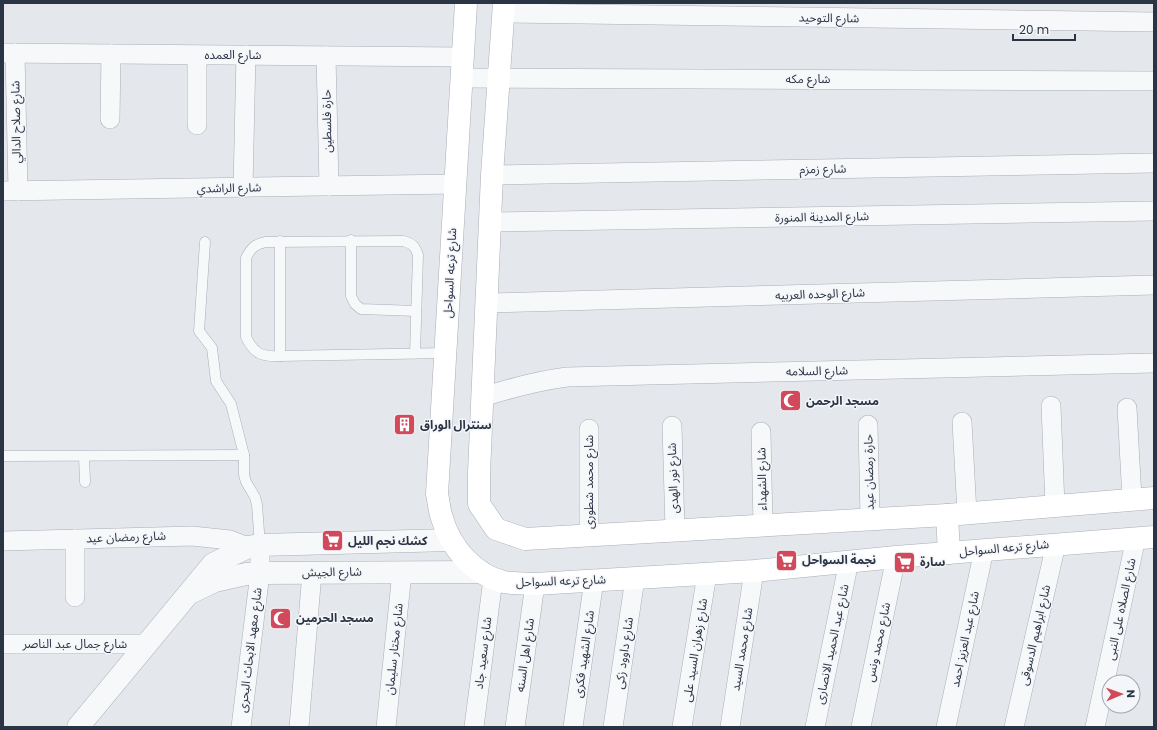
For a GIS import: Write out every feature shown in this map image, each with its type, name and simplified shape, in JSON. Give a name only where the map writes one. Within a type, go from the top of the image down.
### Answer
[{"type":"main road","name":"شارع ترعه السواحل","points":[[466,3],[437,494],[441,518],[451,540],[469,563],[487,575],[506,582],[535,584],[754,571],[896,557],[1145,538]]},
{"type":"main road","points":[[504,8],[492,175],[479,474],[479,504],[496,529],[525,540],[870,518],[957,514],[1154,498]]},
{"type":"main road","points":[[950,553],[957,514]]},
{"type":"street","name":"شارع التوحيد","points":[[504,8],[1154,22]]},
{"type":"street","name":"شارع العمده","points":[[9,53],[463,57]]},
{"type":"street","name":"شارع صلاح الدالي","points":[[9,53],[10,191]]},
{"type":"street","points":[[110,120],[111,54]]},
{"type":"street","points":[[197,55],[197,125]]},
{"type":"street","points":[[243,188],[246,55]]},
{"type":"street","name":"حارة فلسطين","points":[[326,56],[329,186]]},
{"type":"street","name":"شارع مكه","points":[[461,78],[1154,81]]},
{"type":"street","name":"شارع زمزم","points":[[492,175],[1154,163]]},
{"type":"street","name":"شارع الراشدي","points":[[10,191],[456,184]]},
{"type":"street","name":"شارع المدينة المنورة","points":[[490,222],[1154,212]]},
{"type":"street","name":"شارع الوحده العربيه","points":[[486,303],[1154,285]]},
{"type":"street","name":"شارع السلامه","points":[[483,397],[538,381],[566,377],[1154,363]]},
{"type":"street","points":[[1051,406],[1055,506]]},
{"type":"street","points":[[1127,408],[1132,499]]},
{"type":"street","points":[[957,514],[962,422]]},
{"type":"street","name":"حارة رمضان عيد","points":[[868,425],[870,518]]},
{"type":"street","name":"شارع نور الهدى","points":[[672,426],[675,530]]},
{"type":"street","name":"شارع محمد شطورى","points":[[589,429],[589,536]]},
{"type":"street","name":"شارع الشهداء","points":[[761,432],[763,525]]},
{"type":"street","name":"شارع رمضان عيد","points":[[3,541],[192,536],[230,540],[254,546]]},
{"type":"street","name":"شارع الصلاه على النبى","points":[[1095,727],[1145,538]]},
{"type":"street","points":[[74,597],[75,539]]},
{"type":"street","name":"شارع الجيش","points":[[78,727],[213,564],[254,546],[451,540]]},
{"type":"street","name":"شارع ابراهيم الدسوقى","points":[[1014,727],[1056,544]]},
{"type":"street","name":"شارع معهد الابحاث البحرى","points":[[242,727],[260,573],[254,546]]},
{"type":"street","name":"شارع عبد العزيز احمد","points":[[946,727],[984,550]]},
{"type":"street","name":"شارع محمد ونس","points":[[860,727],[896,557]]},
{"type":"street","name":"شارع عبد الحميد الانصارى","points":[[815,727],[849,561]]},
{"type":"street","name":"شارع محمد السيد","points":[[730,727],[754,571]]},
{"type":"street","name":"شارع الجيش","points":[[188,594],[215,581],[246,574],[260,573],[402,572],[487,575]]},
{"type":"street","name":"شارع مختار سليمان","points":[[386,727],[402,572]]},
{"type":"street","points":[[299,727],[312,573]]},
{"type":"street","name":"شارع زهران السيد على","points":[[682,727],[707,574]]},
{"type":"street","name":"شارع سعيد جاد","points":[[474,727],[487,575]]},
{"type":"street","name":"شارع داوود زكى","points":[[613,727],[635,578]]},
{"type":"street","name":"شارع الشهيد فكرى","points":[[573,727],[594,580]]},
{"type":"street","name":"شارع اهل السنه","points":[[515,727],[535,584]]},
{"type":"street","name":"شارع جمال عبد الناصر","points":[[3,644],[147,644]]},
{"type":"lane","points":[[415,354],[418,255],[416,248],[410,243],[403,241],[351,240],[280,241],[257,244],[250,250],[246,258],[246,337],[251,347],[259,353],[268,357],[280,356],[415,354],[446,353]]},
{"type":"lane","points":[[351,240],[351,296],[355,304],[362,309],[416,311]]},
{"type":"lane","points":[[280,241],[280,356]]},
{"type":"lane","points":[[205,242],[199,331],[212,348],[216,381],[231,404],[244,455],[244,475],[258,505],[254,546]]},
{"type":"lane","points":[[3,456],[244,455]]},
{"type":"lane","points":[[84,456],[85,482]]},
{"type":"place","name":"مسجد الرحمن","points":[[791,401]]},
{"type":"place","name":"سنترال الوراق","points":[[404,425]]},
{"type":"place","name":"كشك نجم الليل","points":[[332,541]]},
{"type":"place","name":"نجمة السواحل","points":[[786,560]]},
{"type":"place","name":"سارة","points":[[905,562]]},
{"type":"place","name":"مسجد الحرمين","points":[[281,618]]}]
